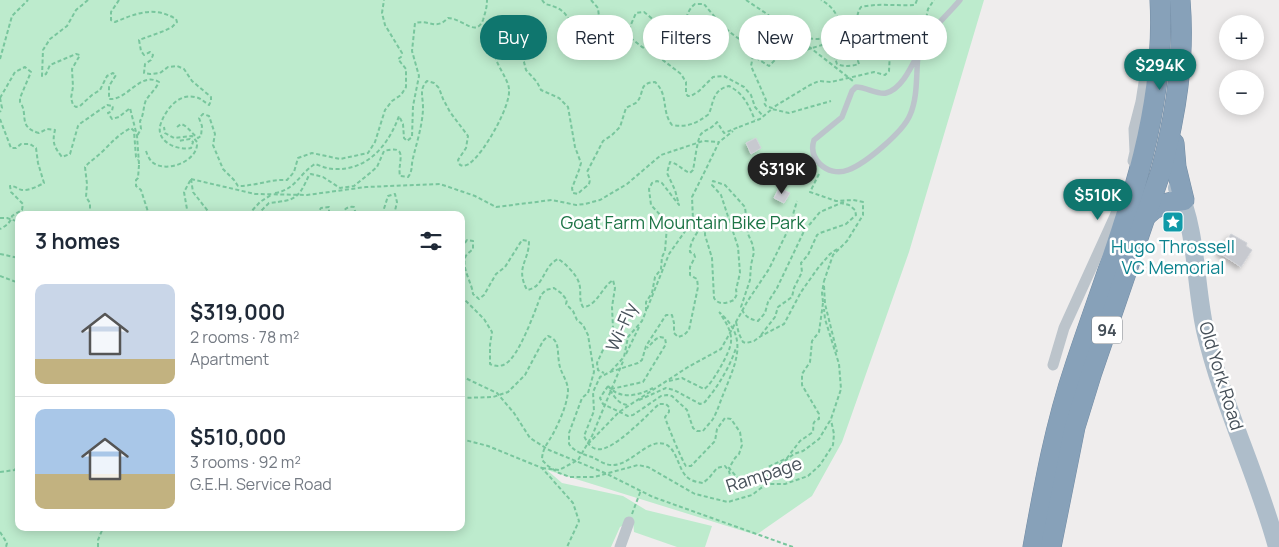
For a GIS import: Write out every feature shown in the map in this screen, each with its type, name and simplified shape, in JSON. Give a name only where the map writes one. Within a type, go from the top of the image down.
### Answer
[{"type":"highway","name":"94","points":[[1033,547],[1057,425],[1139,170],[1147,103],[1159,67],[1160,0]]},
{"type":"highway","name":"94","points":[[1051,547],[1075,427],[1159,178],[1175,111],[1181,69],[1182,31],[1180,0]]},
{"type":"highway","points":[[1147,215],[1155,207],[1184,200],[1174,151],[1175,111]]},
{"type":"main road","points":[[1139,170],[1159,178],[1172,197],[1184,200]]},
{"type":"main road","name":"Old York Road","points":[[1184,200],[1205,329],[1220,381],[1277,547]]},
{"type":"street","points":[[1053,365],[1064,328],[1115,216],[1131,169],[1135,152],[1134,129],[1147,103],[1145,76]]},
{"type":"street","points":[[1147,103],[1175,111]]},
{"type":"street","points":[[620,547],[629,522]]},
{"type":"lane","points":[[946,15],[960,0]]},
{"type":"lane","points":[[915,60],[898,87],[886,94],[875,92],[865,87],[856,87],[852,91],[845,111],[838,122],[814,140],[813,154],[817,162],[830,171],[839,172],[847,170],[858,165],[890,140],[906,124],[914,105],[918,60]]},
{"type":"path","points":[[0,59],[12,16],[28,0]]},
{"type":"path","points":[[88,0],[76,10],[67,26],[50,39],[46,45],[43,50],[42,76],[46,74],[50,65],[76,54],[80,55],[72,69],[73,87],[71,98],[73,105],[76,107],[100,90],[108,76],[113,73],[116,75],[109,86],[109,99],[119,98],[130,88],[146,80],[156,80],[159,82],[146,100],[140,121],[141,129],[137,136]]},
{"type":"path","points":[[119,0],[111,12],[111,20],[115,22],[141,13],[156,11],[176,19],[177,22],[172,27],[139,40],[141,51],[144,55],[150,52],[154,54],[146,64],[144,73],[160,73],[168,66],[177,66],[184,69],[192,81],[211,96],[209,105],[193,96],[178,100],[170,105],[160,124],[162,136],[167,144],[183,150],[191,148],[194,142],[190,139],[178,141]]},
{"type":"path","points":[[177,127],[181,124],[185,125],[198,138],[201,136],[202,126],[199,118],[204,114],[209,116],[215,134],[213,145],[223,169],[238,186],[288,180],[294,172],[298,158],[312,153],[340,159],[368,153],[375,142],[385,110],[392,101],[401,95],[406,87],[406,69],[398,59],[402,54],[385,25],[382,12],[384,0]]},
{"type":"path","points":[[252,211],[260,202],[273,193],[286,191],[314,164],[333,169],[352,167],[364,162],[386,143],[394,130],[399,116],[403,124],[404,138],[407,141],[412,137],[413,106],[419,76],[412,52],[415,22],[424,21],[438,25],[443,24],[448,18],[455,18],[470,28],[478,27],[481,25],[487,9],[487,0]]},
{"type":"path","points":[[542,0],[545,4],[565,13],[578,34],[588,37],[602,49],[617,55],[621,54],[632,39],[642,47],[652,51],[681,74],[686,82],[686,94],[688,96],[699,91],[713,77],[724,76],[730,79],[744,87],[751,95],[755,107],[763,116]]},
{"type":"path","points":[[591,0],[598,8],[600,26],[608,40],[617,41],[625,38],[636,14],[644,12],[672,34],[681,31],[686,22],[689,9],[695,4],[704,4],[722,24],[752,46],[757,42],[764,42],[774,37],[818,39],[834,36],[840,32],[838,18],[830,5],[821,0]]},
{"type":"path","points":[[746,0],[767,14],[853,81],[856,87]]},
{"type":"path","points":[[916,0],[915,5],[870,5],[861,7],[857,12],[858,23],[864,40],[865,53],[858,61],[859,64],[844,66],[837,64],[832,49],[822,45],[796,53],[780,55],[769,66],[752,56],[751,66],[766,100],[764,103],[766,106],[772,108],[819,81],[832,82],[874,72],[885,75],[888,71],[890,50],[925,24],[928,9],[934,0]]},
{"type":"path","points":[[262,211],[269,203],[287,202],[295,198],[305,185],[308,175],[311,174],[323,177],[340,188],[354,186],[377,167],[384,150],[395,149],[399,151],[402,156],[400,176],[408,177],[411,174],[412,160],[423,116],[421,91],[427,82],[434,83],[439,88],[450,112],[468,136],[466,148],[458,160],[460,165],[463,166],[470,164],[493,133],[508,102],[509,84],[495,57],[494,50],[497,47],[510,49],[519,55],[524,62],[526,70],[537,82],[541,90],[559,98],[568,107],[580,163],[572,188],[574,193],[578,194],[588,187],[590,182],[587,172],[602,141],[620,127],[626,108],[636,102],[644,85],[648,82],[655,82],[662,90],[668,120],[672,125],[687,126],[704,118],[709,114],[712,99],[723,88],[729,86],[737,90],[747,101],[755,120]]},
{"type":"path","points":[[0,112],[2,108],[0,98],[15,72],[25,68],[31,72],[20,98],[20,102],[23,105],[24,122],[32,131],[39,133],[47,129],[55,130],[53,140],[55,148],[62,158],[70,154],[80,123],[107,105],[113,106],[112,111],[108,113],[112,119],[119,117],[130,108],[137,136],[139,164],[136,186],[141,190],[148,211]]},
{"type":"path","points":[[465,398],[492,397],[508,392],[525,376],[543,341],[548,336],[554,338],[557,343],[559,366],[568,383],[568,394],[563,415],[544,447],[542,460],[554,470],[559,470],[578,460],[587,445],[642,321],[669,254],[693,220],[692,198],[719,142],[732,131],[772,110],[789,113],[831,101]]},
{"type":"path","points":[[0,120],[11,148],[16,148],[21,144],[30,144],[36,148],[44,183],[22,190],[10,186],[11,192],[23,204],[20,211]]},
{"type":"path","name":"Wi-Fly","points":[[646,310],[646,302],[652,293],[655,277],[661,268],[662,257],[665,251],[667,226],[664,219],[651,205],[649,189],[652,183],[658,181],[662,183],[679,205],[675,190],[667,173],[670,162],[679,165],[683,170],[690,173],[693,170],[702,132],[713,128],[717,122],[724,133],[739,128]]},
{"type":"path","points":[[146,151],[152,162],[163,166],[174,165],[191,159],[196,152],[197,142],[192,136],[174,138],[165,133],[164,126]]},
{"type":"path","points":[[90,211],[90,203],[86,197],[85,168],[89,162],[103,152],[120,134],[131,128],[134,130],[136,157],[139,164]]},
{"type":"path","points":[[191,179],[255,194],[298,195],[366,187],[440,184],[475,196],[496,207],[552,200],[576,205],[600,200],[628,184],[661,155],[704,141],[719,142]]},
{"type":"path","points":[[823,167],[810,192],[836,201],[863,202],[863,215],[847,241],[833,255],[822,293],[825,319],[840,364]]},
{"type":"path","points":[[187,211],[184,192],[191,179]]},
{"type":"path","points":[[191,179],[193,192],[208,211]]},
{"type":"path","points":[[823,303],[819,332],[812,341],[810,362],[802,374],[802,385],[819,414],[819,418],[812,424],[813,432],[800,441],[787,458],[768,467],[752,480],[740,481],[729,468],[739,454],[742,445],[740,432],[736,430],[735,423],[731,419],[724,418],[717,429],[715,442],[691,466],[686,466],[682,463],[666,423],[665,417],[669,412],[669,407],[666,404],[659,404],[620,440],[605,448],[595,449],[587,445],[584,436],[594,410],[593,392],[600,377],[642,360],[645,350],[666,315],[672,315],[674,334],[678,337],[684,335],[689,330],[698,287],[697,279],[690,275],[690,267],[695,257],[690,248],[697,232],[702,226],[706,228],[704,235],[712,258],[714,298],[716,302],[722,304],[734,300],[737,294],[736,290],[740,273],[738,247],[721,195],[712,186],[713,181],[725,185],[745,207],[748,234],[754,253],[750,265],[750,280],[741,308],[746,316],[758,321],[765,313],[768,302],[777,288],[804,228],[820,212],[846,201]]},
{"type":"path","points":[[383,211],[388,196],[395,194],[397,202],[395,211]]},
{"type":"path","points":[[587,445],[619,412],[721,348],[746,302],[769,269],[789,228],[797,201]]},
{"type":"path","points":[[761,335],[775,317],[778,307],[792,297],[802,272],[801,263],[808,255],[817,236],[820,233],[846,224],[856,215],[855,210],[849,205],[841,203]]},
{"type":"path","points":[[344,211],[350,206],[354,207],[355,211]]},
{"type":"path","points":[[319,211],[321,208],[329,207],[329,211]]},
{"type":"path","points":[[0,229],[15,214]]},
{"type":"path","points":[[0,218],[15,220]]},
{"type":"path","name":"Wi-Fly","points":[[465,243],[467,240],[473,241],[473,249],[466,255],[465,264],[473,294],[479,299],[484,295],[496,274],[505,267],[516,252],[522,240],[529,241],[529,250],[521,273],[527,290],[537,286],[547,267],[551,262],[558,259],[574,275],[579,284],[580,303],[583,307],[589,306],[606,285],[613,280],[615,288],[612,307],[613,328],[597,363],[598,370],[602,373],[610,372],[624,358],[628,337],[642,321]]},
{"type":"path","points":[[736,322],[744,342],[752,342],[761,335],[784,324],[818,268],[830,254],[841,247]]},
{"type":"path","points":[[0,254],[15,257]]},
{"type":"path","points":[[0,276],[15,282]]},
{"type":"path","points":[[465,300],[484,319],[492,332],[489,359],[490,364],[495,366],[506,364],[518,350],[541,295],[546,290],[554,288],[562,293],[567,300],[566,304],[574,311],[577,320],[583,325],[588,335],[594,372],[588,393],[582,398],[569,433],[569,444],[575,451],[613,466],[631,460],[636,454],[656,443],[666,444],[672,450],[684,475],[692,481],[703,483],[717,468],[725,466],[729,471],[733,488],[737,488],[744,483],[767,477],[771,471],[794,454],[819,439],[831,419],[841,389],[840,364],[832,327],[824,304],[824,281]]},
{"type":"path","points":[[719,312],[732,325],[738,355],[735,366],[712,420],[703,431],[697,432],[693,428],[687,410],[672,396],[667,395],[651,402],[633,415],[624,415],[603,404],[600,398],[608,386],[613,392],[634,396],[665,382],[682,378],[704,389],[711,384],[731,345],[728,326],[719,312]]},
{"type":"path","points":[[611,389],[644,382],[666,344],[665,338],[660,337],[656,339],[645,350]]},
{"type":"path","points":[[608,386],[615,399],[624,405],[629,405],[666,388],[674,390],[700,404],[704,403],[714,390],[733,357],[736,340]]},
{"type":"path","points":[[465,378],[499,395],[514,413],[530,438],[544,447],[606,473],[653,496],[793,547]]},
{"type":"path","name":"Rampage","points":[[542,468],[554,470],[570,477],[582,478],[594,477],[638,465],[648,467],[695,494],[728,502],[752,495],[770,484],[785,484],[808,476],[820,465],[833,445],[834,434],[831,419]]},
{"type":"path","points":[[465,440],[488,446],[542,468],[573,503],[579,521],[567,547]]},
{"type":"path","points":[[0,472],[15,470]]},
{"type":"path","points":[[629,522],[641,490]]},
{"type":"path","points":[[98,547],[98,540],[102,531]]},
{"type":"path","points":[[0,532],[7,543],[6,547]]},
{"type":"green space","name":"Goat Farm Mountain Bike Park","points":[[0,0],[984,0],[909,252],[842,442],[812,496],[756,535],[547,470],[562,483],[623,496],[646,510],[712,526],[705,547],[677,547],[634,532],[633,520],[620,527],[611,547],[0,547]]},
{"type":"building","points":[[756,138],[761,148],[751,154],[746,143]]},
{"type":"building","points":[[779,188],[790,193],[784,203],[774,198]]},
{"type":"building","points":[[1231,234],[1247,243],[1246,246],[1252,250],[1241,267],[1218,252]]},
{"type":"place","name":"Hugo Throssell VC Memorial","points":[[1173,222]]}]
